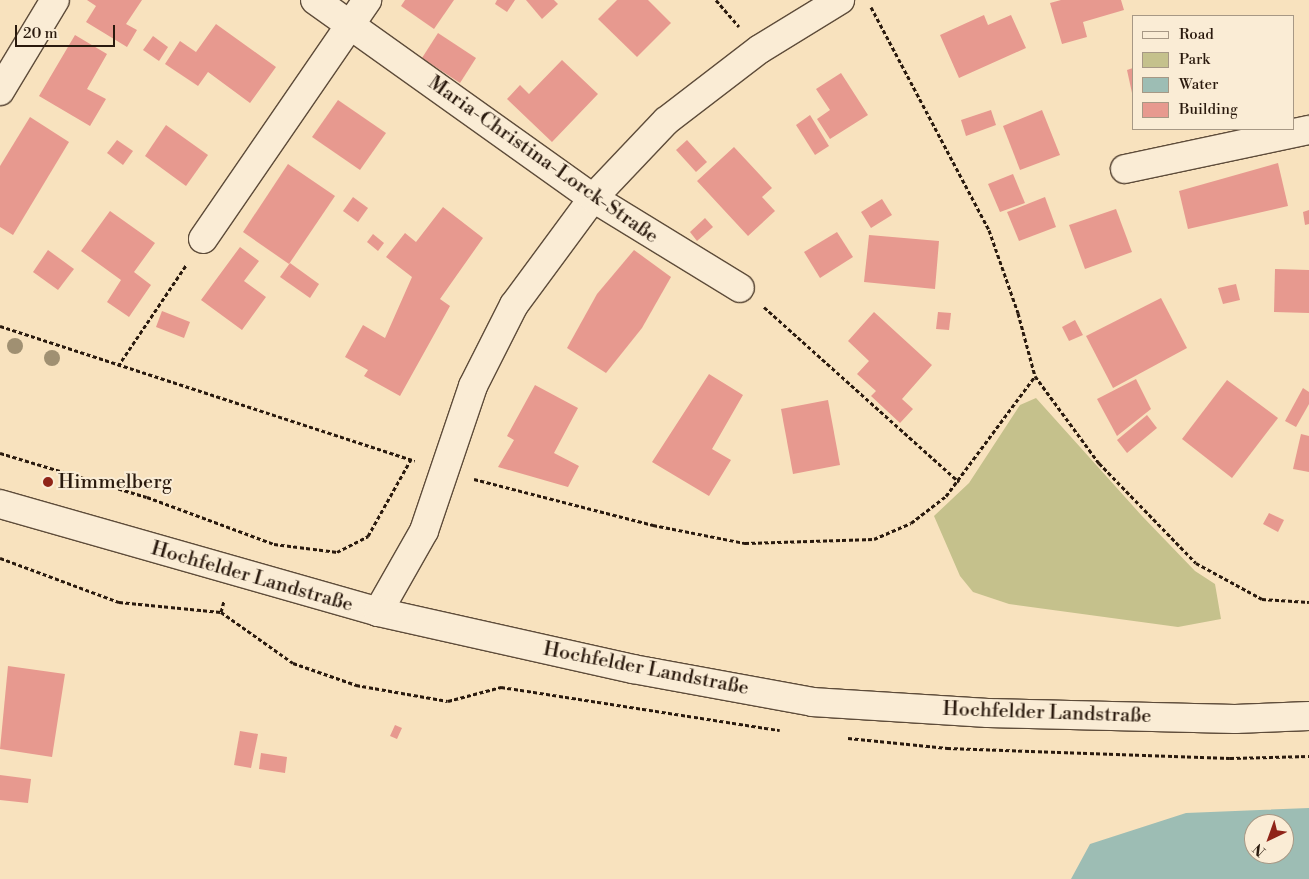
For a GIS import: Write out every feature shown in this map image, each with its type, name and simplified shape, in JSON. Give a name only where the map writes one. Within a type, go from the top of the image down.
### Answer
[{"type":"street","points":[[0,91],[55,0]]},
{"type":"street","name":"Maria-Christina-Lorck-Straße","points":[[315,0],[593,198],[740,288]]},
{"type":"street","points":[[203,239],[368,0]]},
{"type":"street","points":[[378,612],[424,531],[473,386],[514,305],[593,198],[666,121],[760,49],[840,0]]},
{"type":"street","points":[[1125,169],[1309,130]]},
{"type":"street","name":"Hochfelder Landstraße","points":[[0,504],[378,612],[633,669],[812,702],[988,713],[1236,720],[1309,716]]},
{"type":"path","points":[[867,0],[989,230],[1018,313],[1035,376],[1099,463],[1196,562],[1262,599],[1309,602]]},
{"type":"path","points":[[118,366],[203,239]]},
{"type":"path","points":[[740,288],[959,482]]},
{"type":"path","points":[[0,326],[118,366],[444,470],[540,498],[745,543],[874,538],[911,523],[959,482],[1035,376]]},
{"type":"path","points":[[0,453],[147,497],[274,544],[337,552],[368,536],[410,459]]},
{"type":"green space","points":[[1036,398],[1142,516],[1195,571],[1215,584],[1221,619],[1178,627],[1009,604],[973,592],[960,576],[934,516],[969,483],[1020,405]]},
{"type":"water","points":[[1309,808],[1309,879],[1071,879],[1090,844],[1186,813]]},
{"type":"building","points":[[87,0],[142,0],[126,24],[137,30],[127,47],[86,22],[96,6]]},
{"type":"building","points":[[405,0],[454,0],[434,29],[401,6]]},
{"type":"building","points":[[497,0],[515,0],[507,12],[495,4]]},
{"type":"building","points":[[526,0],[554,0],[558,4],[542,19]]},
{"type":"building","points":[[617,0],[648,0],[671,23],[637,57],[598,19]]},
{"type":"building","points":[[1061,0],[1121,0],[1124,10],[1083,22],[1087,37],[1062,44],[1050,3]]},
{"type":"building","points":[[984,15],[988,25],[1011,15],[1026,48],[959,78],[940,35]]},
{"type":"building","points":[[216,24],[276,67],[250,103],[208,72],[198,86],[165,64],[180,41],[196,52]]},
{"type":"building","points":[[438,33],[476,58],[460,83],[422,58]]},
{"type":"building","points":[[75,35],[107,54],[87,89],[106,99],[90,126],[39,96]]},
{"type":"building","points":[[153,36],[168,47],[159,61],[143,50]]},
{"type":"building","points":[[562,60],[598,94],[552,142],[507,99],[520,85],[529,94]]},
{"type":"building","points":[[1132,68],[1132,93],[1127,70]]},
{"type":"building","points":[[841,73],[868,115],[830,139],[817,119],[830,110],[816,89]]},
{"type":"building","points":[[338,100],[386,133],[360,170],[312,137]]},
{"type":"building","points":[[991,110],[996,125],[966,136],[961,120]]},
{"type":"building","points":[[1042,110],[1060,155],[1020,170],[1003,126]]},
{"type":"building","points":[[810,115],[829,146],[815,155],[796,125]]},
{"type":"building","points":[[30,117],[69,142],[13,235],[0,227],[0,166]]},
{"type":"building","points":[[166,125],[208,155],[186,186],[145,156]]},
{"type":"building","points":[[117,140],[133,151],[123,165],[107,153]]},
{"type":"building","points":[[687,140],[707,162],[696,172],[676,150]]},
{"type":"building","points":[[734,147],[772,188],[762,197],[775,211],[748,236],[697,181]]},
{"type":"building","points":[[1278,163],[1288,206],[1188,229],[1179,191]]},
{"type":"building","points":[[288,164],[335,196],[289,264],[243,232]]},
{"type":"building","points":[[1013,174],[1025,203],[1000,212],[988,184]]},
{"type":"building","points":[[353,197],[368,208],[358,222],[343,211]]},
{"type":"building","points":[[1045,197],[1056,227],[1019,241],[1007,212]]},
{"type":"building","points":[[882,199],[892,215],[871,228],[861,212]]},
{"type":"building","points":[[443,207],[483,238],[440,299],[450,306],[400,396],[364,376],[368,370],[345,357],[363,325],[385,338],[412,277],[386,257],[405,233],[416,242]]},
{"type":"building","points":[[1116,209],[1132,252],[1085,269],[1069,225]]},
{"type":"building","points":[[1309,210],[1309,224],[1305,225],[1303,212]]},
{"type":"building","points":[[110,211],[155,243],[134,272],[151,285],[129,317],[107,302],[121,280],[81,251]]},
{"type":"building","points":[[705,218],[713,227],[697,241],[690,232]]},
{"type":"building","points":[[837,232],[853,257],[820,278],[804,252]]},
{"type":"building","points":[[373,234],[384,243],[378,251],[367,242]]},
{"type":"building","points":[[869,235],[939,241],[935,289],[864,282]]},
{"type":"building","points":[[240,247],[259,261],[244,281],[266,297],[242,330],[201,300]]},
{"type":"building","points":[[48,250],[74,269],[58,290],[33,272]]},
{"type":"building","points":[[634,250],[671,277],[642,328],[606,373],[567,348],[597,294]]},
{"type":"building","points":[[290,263],[319,284],[310,298],[280,277]]},
{"type":"building","points":[[1275,269],[1309,270],[1309,313],[1274,312]]},
{"type":"building","points":[[1236,284],[1240,300],[1223,304],[1218,288]]},
{"type":"building","points":[[1161,298],[1187,348],[1113,388],[1086,336]]},
{"type":"building","points":[[162,311],[190,322],[184,338],[156,327]]},
{"type":"building","points":[[874,312],[932,365],[902,399],[913,409],[900,423],[871,396],[876,391],[857,374],[869,361],[848,341]]},
{"type":"building","points":[[938,312],[951,313],[949,330],[936,329]]},
{"type":"building","points":[[1075,320],[1083,335],[1069,341],[1062,327]]},
{"type":"building","points":[[709,374],[743,395],[712,449],[731,460],[709,496],[652,462]]},
{"type":"building","points":[[1136,379],[1151,409],[1117,436],[1097,399]]},
{"type":"building","points":[[1227,380],[1278,418],[1232,478],[1182,439]]},
{"type":"building","points":[[535,385],[578,408],[554,453],[579,466],[568,487],[498,467],[514,440],[507,436]]},
{"type":"building","points":[[1303,388],[1309,392],[1309,404],[1296,427],[1285,421]]},
{"type":"building","points":[[828,400],[840,465],[793,474],[781,409]]},
{"type":"building","points":[[1147,415],[1157,428],[1127,453],[1117,440]]},
{"type":"building","points":[[1301,434],[1309,436],[1309,472],[1293,469]]},
{"type":"building","points":[[1269,513],[1284,520],[1278,532],[1263,524]]},
{"type":"building","points":[[8,666],[65,674],[52,757],[0,749]]},
{"type":"building","points":[[395,725],[402,728],[397,739],[390,736]]},
{"type":"building","points":[[240,731],[258,734],[251,768],[234,765]]},
{"type":"building","points":[[261,753],[287,757],[285,773],[259,769]]},
{"type":"building","points":[[0,775],[31,779],[28,803],[0,800]]},
{"type":"place","name":"Himmelberg","points":[[48,482]]}]
